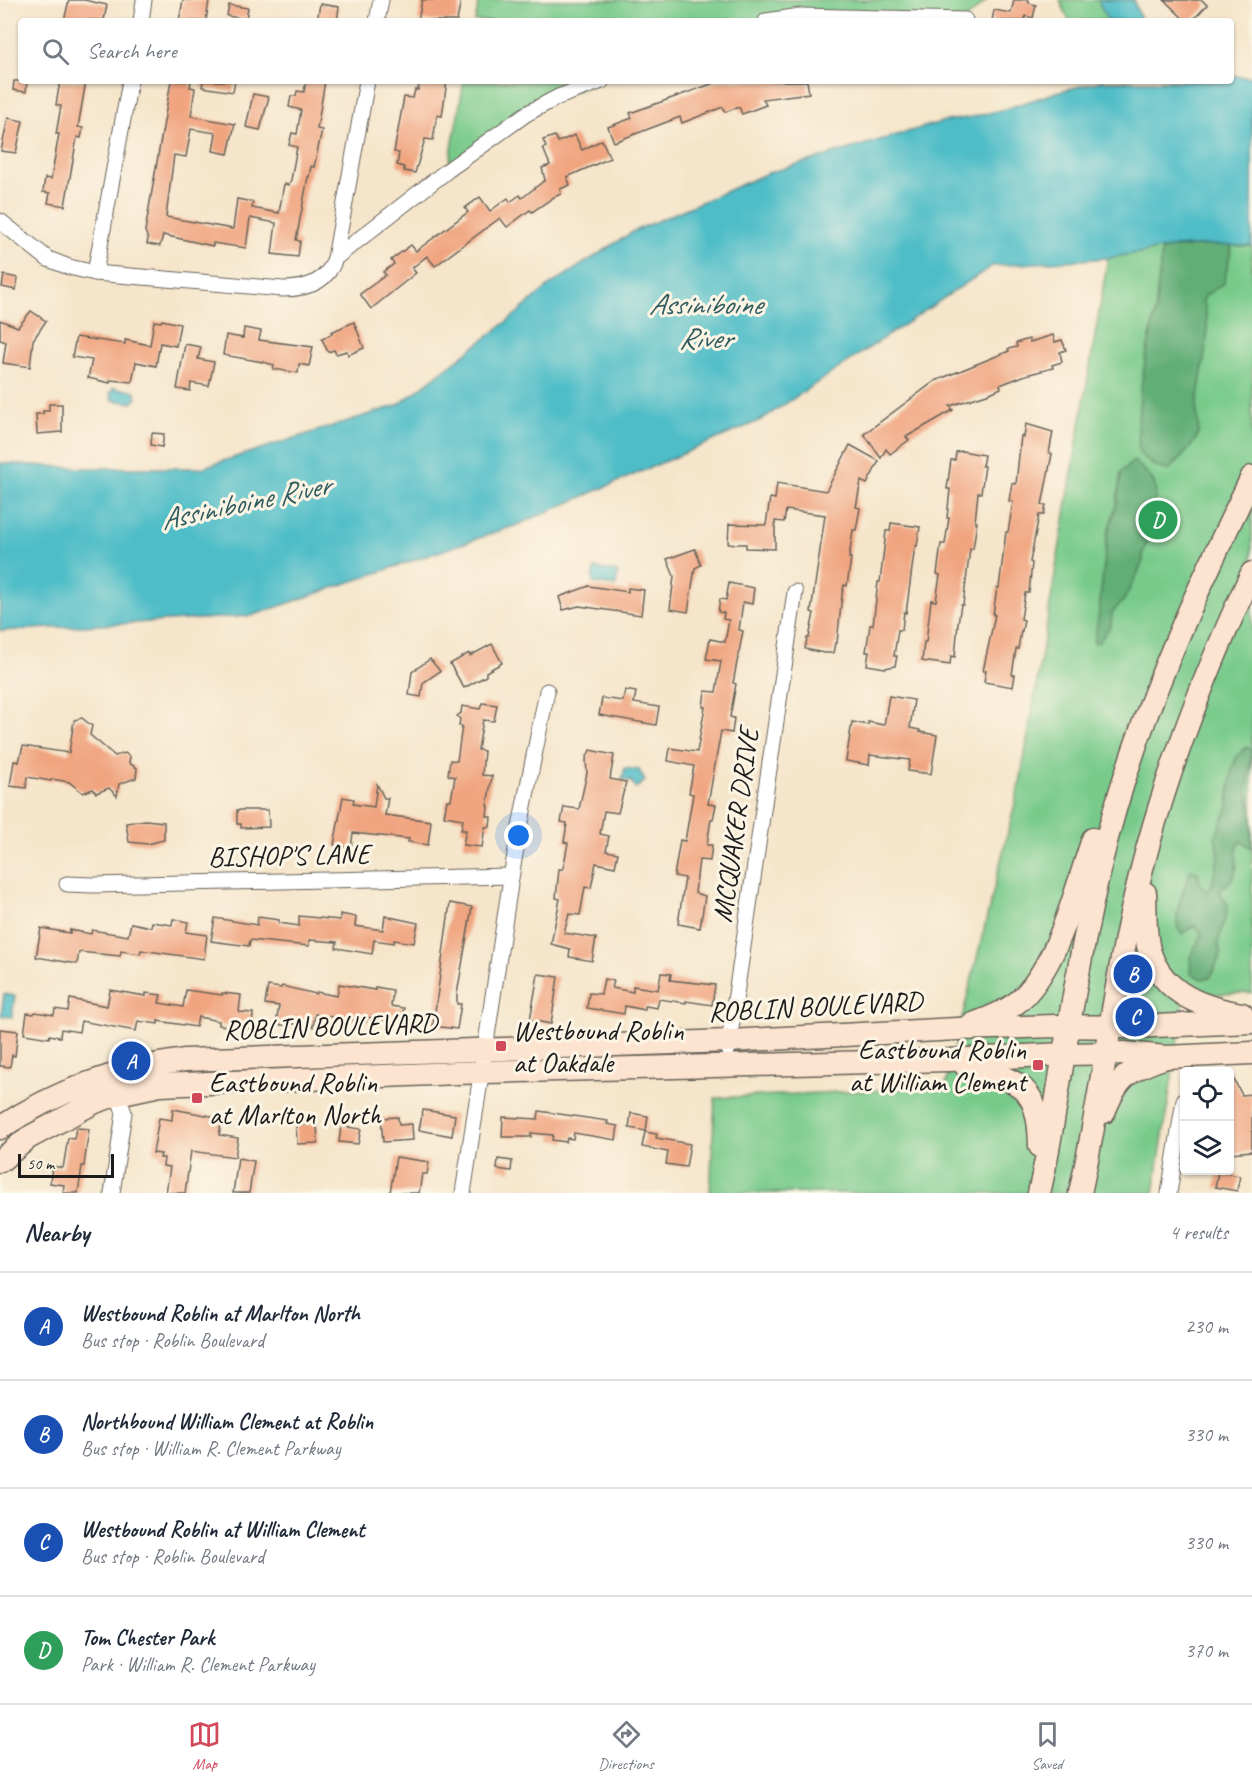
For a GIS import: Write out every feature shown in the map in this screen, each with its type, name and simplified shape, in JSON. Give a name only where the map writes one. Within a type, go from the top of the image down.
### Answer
[{"type":"main road","points":[[1040,1190],[1048,1158],[1069,1026],[1101,863],[1125,781],[1175,643],[1252,477]]},
{"type":"main road","points":[[1080,1193],[1091,1147],[1126,936],[1155,820],[1185,734],[1231,617],[1252,573]]},
{"type":"main road","points":[[957,1029],[1016,1004],[1039,979],[1061,934],[1103,812],[1125,781]]},
{"type":"main road","points":[[1144,861],[1148,944],[1157,968],[1166,981],[1180,994],[1210,1008],[1252,1015]]},
{"type":"main road","name":"ROBLIN BOULEVARD","points":[[0,1161],[28,1138],[95,1102],[118,1094],[160,1085],[484,1062],[729,1041],[957,1029],[1252,1022]]},
{"type":"main road","name":"ROBLIN BOULEVARD","points":[[0,1128],[41,1103],[102,1077],[158,1064],[214,1059],[727,1066],[1105,1053],[1166,1057],[1191,1063],[1252,1053]]},
{"type":"main road","points":[[1091,1147],[1113,1090],[1128,1073],[1142,1065],[1166,1057]]},
{"type":"main road","points":[[949,1060],[1006,1077],[1025,1090],[1031,1098],[1038,1117],[1040,1190]]},
{"type":"street","points":[[141,18],[144,0]]},
{"type":"street","points":[[378,18],[381,0]]},
{"type":"street","points":[[787,18],[801,16],[880,18]]},
{"type":"street","points":[[95,273],[129,84]]},
{"type":"street","points":[[0,221],[48,259],[58,264],[95,273],[291,289],[308,286],[323,279],[331,269],[335,258],[366,84]]},
{"type":"street","points":[[335,258],[448,170],[526,114],[558,97],[594,84]]},
{"type":"street","name":"MCQUAKER DRIVE","points":[[727,1066],[795,592]]},
{"type":"street","points":[[463,1193],[511,876],[547,690]]},
{"type":"street","name":"BISHOP'S LANE","points":[[67,884],[511,876]]},
{"type":"street","points":[[111,1193],[124,1113],[118,1094]]},
{"type":"street","points":[[1169,1193],[1181,1121]]},
{"type":"green space","points":[[479,0],[987,0],[967,18],[476,18]]},
{"type":"green space","points":[[1060,0],[1135,0],[1132,18],[1068,18]]},
{"type":"green space","points":[[463,84],[594,84],[558,97],[448,170]]},
{"type":"green space","points":[[1232,245],[1224,283],[1206,295],[1203,300],[1207,339],[1197,406],[1198,434],[1181,458],[1169,470],[1152,464],[1139,453],[1138,435],[1142,381],[1156,309],[1162,249]]},
{"type":"green space","points":[[1252,246],[1252,993],[1216,994],[1186,988],[1154,1193],[710,1193],[715,1098],[945,1087],[1020,783],[1108,258],[1174,247]]},
{"type":"green space","points":[[1134,461],[1153,480],[1155,506],[1164,520],[1153,529],[1137,575],[1124,600],[1112,612],[1111,625],[1099,642],[1094,643],[1107,535],[1117,502],[1121,472]]},
{"type":"green space","points":[[1247,747],[1252,751],[1247,791],[1252,813],[1252,848],[1241,841],[1237,848],[1235,874],[1219,892],[1228,908],[1218,943],[1221,954],[1210,978],[1202,979],[1190,973],[1191,954],[1201,933],[1194,926],[1181,934],[1178,928],[1178,912],[1191,869],[1198,873],[1201,886],[1207,891],[1212,885],[1219,853],[1215,838],[1228,807],[1232,769],[1237,756]]},
{"type":"water","points":[[1098,0],[1133,0],[1141,18],[1107,18]]},
{"type":"water","name":"Assiniboine River","points":[[1234,76],[1252,77],[1252,246],[1174,247],[1108,258],[992,266],[761,420],[517,525],[251,616],[0,631],[0,463],[81,468],[201,468],[398,405],[509,320],[550,285],[634,231],[768,173],[941,122],[1005,109],[1089,84],[1234,84]]},
{"type":"water","points":[[113,388],[135,391],[137,399],[133,403],[112,400],[110,392]]},
{"type":"water","points":[[595,568],[618,572],[616,586],[593,583]]},
{"type":"water","points":[[625,768],[639,770],[645,781],[636,788],[631,781],[622,780]]},
{"type":"water","points":[[4,994],[15,996],[12,1017],[1,1016]]},
{"type":"building","points":[[69,0],[84,0],[107,5],[104,18],[65,18]]},
{"type":"building","points":[[183,0],[209,0],[206,18],[180,18]]},
{"type":"building","points":[[422,0],[461,0],[458,18],[419,18]]},
{"type":"building","points":[[1014,0],[1029,0],[1029,3],[1036,5],[1033,18],[1025,16],[1025,18],[993,18],[994,10],[1011,13]]},
{"type":"building","points":[[1164,0],[1202,0],[1207,5],[1195,18],[1183,18]]},
{"type":"building","points":[[320,4],[339,7],[337,18],[318,18]]},
{"type":"building","points":[[229,5],[248,8],[246,18],[227,16]]},
{"type":"building","points":[[14,81],[18,81],[18,84],[27,84],[26,92],[13,90]]},
{"type":"building","points":[[60,84],[85,84],[78,127],[83,128],[81,138],[77,137],[65,206],[48,203],[50,193],[43,192],[45,178],[51,179],[59,134],[56,134],[61,106],[56,105]]},
{"type":"building","points":[[170,84],[190,84],[190,87],[195,88],[191,116],[235,124],[228,154],[213,151],[216,133],[191,129],[186,157],[174,155],[166,217],[233,229],[237,199],[253,202],[252,208],[279,213],[284,184],[289,185],[291,180],[297,147],[289,145],[292,133],[297,134],[301,110],[289,107],[291,96],[296,96],[297,91],[304,92],[305,84],[324,84],[317,129],[322,130],[314,167],[311,166],[308,177],[296,240],[300,241],[298,257],[272,254],[276,223],[250,218],[246,248],[213,243],[213,246],[163,235],[160,246],[147,244],[145,231]]},
{"type":"building","points":[[202,84],[234,84],[233,92],[202,87]]},
{"type":"building","points":[[419,84],[447,84],[442,116],[437,115],[433,140],[425,139],[415,173],[404,171],[404,167],[397,165],[399,153],[394,152],[404,97],[413,98],[415,90],[418,90]]},
{"type":"building","points":[[712,84],[808,84],[809,93],[763,99],[766,105],[742,114],[739,107],[725,112],[723,107],[682,123],[680,117],[614,142],[608,127],[632,118],[630,113]]},
{"type":"building","points":[[253,94],[269,97],[260,130],[246,127]]},
{"type":"building","points":[[8,118],[23,121],[16,153],[1,151]]},
{"type":"building","points":[[575,135],[582,150],[602,140],[610,158],[567,177],[570,185],[560,189],[561,194],[532,212],[530,210],[507,227],[500,218],[435,266],[427,256],[412,268],[416,273],[371,309],[360,294],[386,275],[383,272],[394,264],[391,260],[411,245],[416,251],[468,212],[465,208],[480,197],[490,211],[508,198],[510,202],[520,195],[522,198],[545,180],[542,168],[550,165],[543,148],[546,147],[543,140],[555,136],[558,142]]},
{"type":"building","points":[[4,275],[18,278],[16,290],[2,287]]},
{"type":"building","points":[[31,311],[46,321],[33,340],[30,367],[3,363],[6,342],[0,340],[0,320],[18,327]]},
{"type":"building","points":[[162,320],[180,324],[176,346],[160,343],[156,366],[136,362],[132,382],[110,380],[110,383],[88,378],[92,360],[72,357],[76,337],[125,344],[125,340],[150,345],[154,321],[161,322]]},
{"type":"building","points":[[354,322],[364,348],[348,355],[347,351],[336,354],[334,350],[328,352],[322,339],[332,334],[331,332]]},
{"type":"building","points":[[244,328],[261,331],[259,340],[313,347],[309,366],[299,364],[298,373],[273,369],[274,365],[263,362],[223,355],[226,335],[243,338]]},
{"type":"building","points":[[1053,335],[1055,342],[1062,340],[1066,350],[1060,352],[1062,362],[1052,365],[1053,368],[1000,385],[1001,388],[990,393],[950,406],[953,410],[906,437],[909,440],[890,454],[886,449],[881,458],[864,434],[935,381],[1009,351],[1008,349],[1017,347],[1016,343],[1029,339],[1030,342]]},
{"type":"building","points":[[185,344],[201,347],[198,359],[214,362],[209,386],[191,383],[190,391],[177,389]]},
{"type":"building","points":[[49,404],[62,404],[62,432],[37,434],[36,414],[49,411]]},
{"type":"building","points":[[1026,424],[1053,432],[1049,453],[1052,454],[1042,505],[1046,505],[1044,515],[1039,515],[1030,562],[1032,563],[1029,593],[1025,593],[1021,619],[1024,620],[1012,675],[1015,675],[1013,687],[984,682],[986,671],[983,671],[995,615],[993,615],[997,588],[999,588],[1006,532],[1008,532],[1013,502],[1009,501],[1012,483],[1016,484],[1021,436],[1024,437]]},
{"type":"building","points":[[152,433],[164,434],[162,447],[151,445]]},
{"type":"building","points":[[850,445],[879,461],[867,484],[861,481],[856,507],[860,508],[856,530],[853,530],[849,558],[851,558],[847,586],[844,585],[842,595],[837,643],[835,643],[833,653],[824,653],[805,649],[814,613],[811,612],[825,515],[786,510],[784,522],[775,521],[775,549],[746,548],[746,544],[728,544],[729,524],[766,525],[770,498],[775,499],[777,483],[826,491]]},
{"type":"building","points":[[956,452],[984,455],[982,466],[985,466],[981,493],[978,493],[975,522],[977,522],[973,549],[970,549],[955,657],[951,656],[950,665],[922,661],[931,600],[936,601],[941,544],[945,544],[949,518],[947,518],[950,489],[947,489],[951,460],[955,460]]},
{"type":"building","points":[[891,523],[920,527],[917,546],[915,546],[906,613],[904,612],[902,630],[898,630],[894,656],[897,656],[895,666],[885,668],[867,665],[869,652],[866,652],[870,625],[873,625],[886,531],[890,531]]},
{"type":"building","points":[[695,549],[701,565],[695,568],[688,612],[670,609],[674,576],[667,559]]},
{"type":"building","points":[[729,583],[754,588],[752,604],[743,602],[739,630],[743,631],[733,683],[736,684],[730,717],[734,718],[732,733],[721,731],[708,804],[716,805],[713,819],[711,819],[707,845],[712,845],[710,861],[699,860],[695,893],[705,896],[700,928],[678,924],[685,878],[674,876],[680,840],[685,841],[693,794],[689,793],[694,766],[668,761],[670,748],[697,752],[705,707],[703,707],[705,691],[716,692],[721,661],[706,659],[710,639],[725,642],[729,620],[723,619],[724,613],[718,612],[720,599],[726,600]]},
{"type":"building","points":[[589,586],[628,592],[628,588],[644,590],[641,615],[579,606],[563,610],[559,597]]},
{"type":"building","points":[[492,644],[502,663],[486,672],[486,676],[464,688],[450,664]]},
{"type":"building","points":[[430,659],[440,671],[423,683],[421,697],[409,695],[412,672]]},
{"type":"building","points":[[625,690],[636,692],[634,703],[659,707],[656,725],[599,715],[602,698],[623,701]]},
{"type":"building","points":[[889,696],[914,700],[910,728],[937,735],[931,774],[908,771],[910,760],[870,755],[869,765],[846,761],[852,722],[884,725]]},
{"type":"building","points":[[482,703],[497,705],[494,721],[483,720],[478,750],[484,751],[482,775],[492,776],[487,806],[487,816],[491,817],[490,827],[485,827],[482,847],[463,845],[466,830],[461,830],[463,819],[444,816],[447,800],[451,800],[455,777],[448,775],[450,760],[457,761],[462,726],[459,726],[460,719],[457,716],[461,713],[462,706],[480,709]]},
{"type":"building","points":[[82,718],[92,726],[90,735],[115,756],[125,753],[130,757],[129,763],[137,768],[136,778],[119,784],[117,796],[109,788],[96,793],[93,789],[83,793],[69,782],[52,779],[51,781],[27,777],[26,788],[10,786],[14,761],[19,762],[23,746],[69,753],[74,720]]},
{"type":"building","points":[[590,750],[614,755],[610,779],[626,782],[618,813],[604,811],[600,834],[609,836],[606,851],[618,853],[615,867],[596,863],[591,888],[585,887],[580,915],[569,914],[564,933],[596,938],[592,961],[569,957],[570,949],[551,944],[560,899],[556,898],[559,869],[563,869],[568,843],[564,842],[567,823],[561,822],[564,807],[579,809],[587,773],[586,759]]},
{"type":"building","points":[[377,784],[384,798],[388,798],[385,815],[431,821],[428,845],[408,842],[409,839],[353,833],[351,848],[334,845],[343,797],[354,799],[353,804],[374,807]]},
{"type":"building","points":[[237,810],[268,810],[269,827],[241,828],[241,824],[237,824]]},
{"type":"building","points":[[145,820],[164,822],[164,840],[147,844],[129,842],[126,823]]},
{"type":"building","points":[[450,903],[472,907],[457,994],[457,1004],[461,1004],[457,1029],[433,1026]]},
{"type":"building","points":[[340,914],[356,917],[355,926],[383,930],[385,916],[418,923],[414,943],[374,940],[372,954],[336,948],[337,942],[309,940],[309,946],[250,940],[249,946],[211,941],[215,918],[257,925],[258,917],[299,926],[299,916],[340,920]]},
{"type":"building","points":[[173,919],[188,922],[186,932],[207,935],[204,959],[141,950],[140,954],[121,951],[120,956],[79,952],[77,964],[36,957],[41,928],[91,934],[92,930],[128,936],[131,923],[151,927],[152,922],[172,925]]},
{"type":"building","points":[[661,973],[671,974],[670,980],[715,985],[712,1005],[659,999],[657,1008],[645,1006],[645,1010],[625,1006],[624,1014],[587,1008],[589,993],[601,994],[604,979],[614,981],[612,988],[633,992],[633,986],[658,990]]},
{"type":"building","points":[[538,974],[558,977],[551,1024],[530,1020]]},
{"type":"building","points":[[339,984],[375,990],[375,987],[393,990],[391,1006],[404,1008],[401,1023],[367,1017],[366,1022],[315,1014],[313,1027],[289,1023],[289,1026],[276,1024],[279,1006],[265,1004],[268,986],[281,988],[282,986],[337,996]]},
{"type":"building","points":[[110,990],[146,996],[146,993],[161,995],[159,1003],[183,1007],[186,990],[241,995],[239,1012],[253,1013],[252,1029],[219,1025],[219,1021],[198,1017],[196,1027],[158,1021],[158,1024],[138,1021],[136,1031],[81,1021],[79,1032],[61,1029],[60,1037],[50,1035],[49,1038],[24,1034],[27,1013],[54,1015],[55,1009],[68,1011],[70,999],[107,1006]]},
{"type":"building","points":[[0,1029],[18,1031],[15,1056],[12,1055],[10,1067],[0,1066]]},
{"type":"building","points":[[1234,1080],[1242,1095],[1252,1094],[1252,1151],[1234,1153]]},
{"type":"building","points":[[173,1109],[222,1118],[219,1135],[238,1138],[235,1157],[191,1151],[185,1193],[166,1193],[170,1167],[163,1166],[164,1158],[160,1158],[161,1154],[153,1153],[159,1118],[172,1120]]},
{"type":"building","points":[[423,1110],[455,1115],[452,1136],[419,1130]]},
{"type":"building","points":[[539,1111],[608,1121],[607,1124],[618,1126],[616,1140],[574,1133],[573,1139],[567,1138],[566,1142],[552,1140],[553,1135],[531,1133],[531,1137],[502,1137],[503,1117],[538,1119]]},
{"type":"building","points":[[631,1113],[648,1116],[646,1131],[629,1128]]},
{"type":"building","points":[[398,1117],[399,1125],[412,1124],[413,1140],[383,1142],[381,1118]]},
{"type":"building","points":[[317,1124],[318,1143],[297,1144],[296,1125]]},
{"type":"building","points":[[341,1126],[361,1129],[358,1144],[339,1142]]},
{"type":"building","points":[[76,1128],[89,1129],[84,1166],[82,1166],[78,1193],[63,1193],[64,1185],[50,1183],[52,1166],[63,1168],[68,1138],[74,1139]]},
{"type":"building","points":[[645,1132],[657,1134],[656,1138],[690,1144],[686,1167],[666,1164],[668,1152],[642,1147]]},
{"type":"building","points":[[396,1157],[429,1162],[427,1174],[422,1174],[419,1193],[390,1193]]},
{"type":"building","points":[[238,1158],[254,1161],[249,1193],[233,1193]]},
{"type":"building","points":[[498,1159],[512,1161],[511,1171],[497,1169]]},
{"type":"building","points":[[1217,1175],[1240,1176],[1237,1191],[1215,1187]]},
{"type":"place","name":"Tom Chester Park","points":[[1158,520]]},
{"type":"place","name":"Northbound William Clement at Roblin","points":[[1133,974]]},
{"type":"place","name":"Westbound Roblin at William Clement","points":[[1135,1017]]},
{"type":"place","name":"Westbound Roblin at Oakdale","points":[[501,1046]]},
{"type":"place","name":"Westbound Roblin at Marlton North","points":[[131,1061]]},
{"type":"place","name":"Eastbound Roblin at William Clement","points":[[1038,1065]]},
{"type":"place","name":"Eastbound Roblin at Marlton North","points":[[197,1098]]}]
